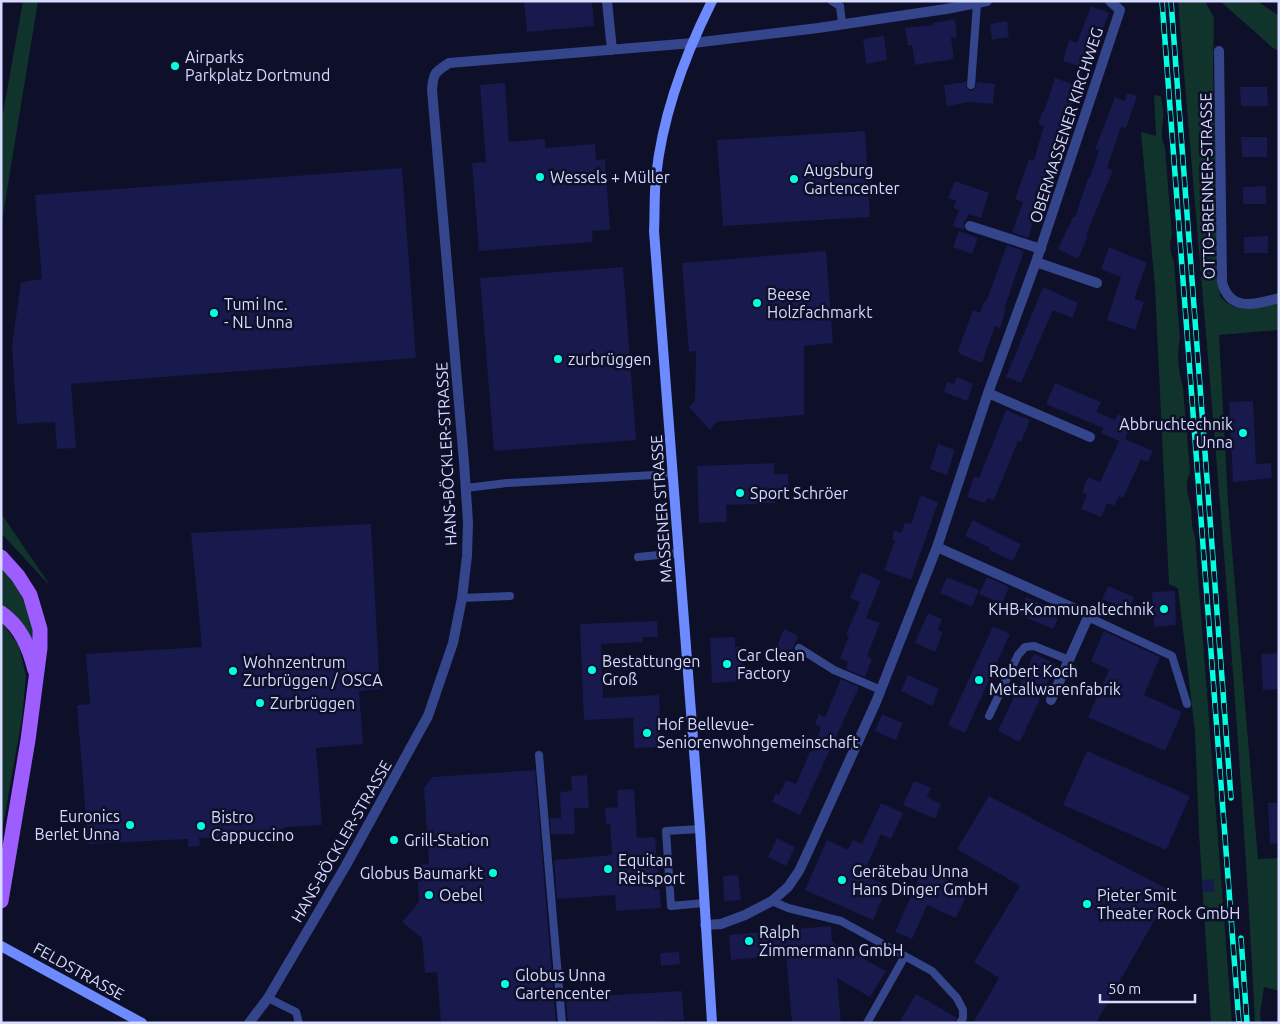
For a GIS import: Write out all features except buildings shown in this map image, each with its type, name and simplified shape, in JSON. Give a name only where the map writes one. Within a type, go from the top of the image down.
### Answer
[{"type":"main road","name":"MASSENER STRASSE","points":[[712,1],[693,43],[668,113],[656,176],[655,202],[655,245],[700,829],[712,1023]]},
{"type":"main road","points":[[1,557],[18,576],[30,595],[40,629],[37,676],[28,740],[4,866],[1,901]]},
{"type":"main road","points":[[1,613],[10,619],[21,633],[31,654],[37,676]]},
{"type":"main road","name":"FELDSTRASSE","points":[[1,946],[142,1023]]},
{"type":"street","points":[[607,1],[612,50]]},
{"type":"street","name":"OBERMASSENER KIRCHWEG","points":[[705,925],[721,924],[745,916],[772,901],[788,887],[799,871],[881,690],[937,547],[988,393],[1041,249],[1120,10],[1110,1]]},
{"type":"street","name":"HANS-BÖCKLER-STRASSE","points":[[249,1023],[268,998],[345,867],[423,727],[442,680],[453,643],[462,598],[467,556],[468,522],[432,90],[432,78],[437,71],[449,63],[693,43],[842,24],[982,2]]},
{"type":"street","name":"OTTO-BRENNER-STRASSE","points":[[1219,51],[1222,282],[1228,297],[1238,303],[1261,302],[1279,298]]},
{"type":"street","name":"OBERMASSENER KIRCHWEG","points":[[970,226],[1041,249]]},
{"type":"street","points":[[1036,262],[1097,283]]},
{"type":"street","points":[[988,393],[1090,437]]},
{"type":"street","points":[[937,547],[1089,615],[1051,700]]},
{"type":"street","name":"HANS-BÖCKLER-STRASSE","points":[[258,1023],[268,998]]},
{"type":"lane","points":[[832,1],[840,6],[842,24]]},
{"type":"lane","points":[[971,85],[982,2]]},
{"type":"lane","points":[[466,488],[507,483],[672,474]]},
{"type":"lane","points":[[638,557],[679,553]]},
{"type":"lane","points":[[462,598],[510,596]]},
{"type":"lane","points":[[1088,617],[1172,656],[1186,704]]},
{"type":"lane","points":[[989,716],[1018,655],[1025,647],[1034,646],[1069,660]]},
{"type":"lane","points":[[799,648],[834,670],[881,690]]},
{"type":"lane","points":[[539,755],[562,1023]]},
{"type":"lane","points":[[700,829],[666,831],[671,906],[704,903]]},
{"type":"lane","points":[[772,901],[788,908],[841,921],[932,971],[957,998],[963,1010],[963,1018],[960,1023]]},
{"type":"lane","points":[[867,1023],[905,956]]},
{"type":"lane","points":[[268,998],[296,1012],[299,1023]]},
{"type":"green space","points":[[23,1],[38,1],[1,227],[1,124]]},
{"type":"green space","points":[[1178,1],[1205,1],[1214,18],[1213,71],[1220,296],[1233,306],[1247,309],[1279,302],[1279,330],[1219,335],[1228,502],[1258,859],[1279,858],[1279,991],[1264,987],[1260,1013],[1261,1023],[1255,1023],[1231,639]]},
{"type":"green space","points":[[1220,1],[1257,1],[1279,16],[1279,51],[1273,48]]},
{"type":"green space","points":[[1154,95],[1161,96],[1163,111],[1162,137],[1165,148],[1172,235],[1170,248],[1174,262],[1180,339],[1178,364],[1183,388],[1190,472],[1187,490],[1195,536],[1232,1023],[1211,1023],[1195,732],[1178,588],[1169,584],[1155,287],[1141,132],[1156,136]]},
{"type":"green space","points":[[1,513],[51,587],[1,533]]},
{"type":"green space","points":[[1,567],[22,594],[32,624],[34,648],[1,607]]},
{"type":"green space","points":[[1,621],[19,646],[26,676],[22,718],[1,837]]},
{"type":"railway","points":[[1162,1],[1239,1023]]},
{"type":"railway","points":[[1171,1],[1231,798]]},
{"type":"railway","points":[[1241,938],[1247,1023]]},
{"type":"place","name":"Airparks Parkplatz Dortmund","points":[[175,66]]},
{"type":"place","name":"Wessels + Müller","points":[[540,177]]},
{"type":"place","name":"Augsburg Gartencenter","points":[[794,179]]},
{"type":"place","name":"Beese Holzfachmarkt","points":[[757,303]]},
{"type":"place","name":"Tumi Inc. - NL Unna","points":[[214,313]]},
{"type":"place","name":"zurbrüggen","points":[[558,359]]},
{"type":"place","name":"Abbruchtechnik Unna","points":[[1243,433]]},
{"type":"place","name":"Sport Schröer","points":[[740,493]]},
{"type":"place","name":"KHB-Kommunaltechnik","points":[[1164,609]]},
{"type":"place","name":"Car Clean Factory","points":[[727,664]]},
{"type":"place","name":"Bestattungen Groß","points":[[592,670]]},
{"type":"place","name":"Wohnzentrum Zurbrüggen / OSCA","points":[[233,671]]},
{"type":"place","name":"Robert Koch Metallwarenfabrik","points":[[979,680]]},
{"type":"place","name":"Zurbrüggen","points":[[260,703]]},
{"type":"place","name":"Hof Bellevue- Seniorenwohngemeinschaft","points":[[647,733]]},
{"type":"place","name":"Euronics Berlet Unna","points":[[130,825]]},
{"type":"place","name":"Bistro Cappuccino","points":[[201,826]]},
{"type":"place","name":"Grill-Station","points":[[394,840]]},
{"type":"place","name":"Equitan Reitsport","points":[[608,869]]},
{"type":"place","name":"Globus Baumarkt","points":[[493,873]]},
{"type":"place","name":"Gerätebau Unna Hans Dinger GmbH","points":[[842,880]]},
{"type":"place","name":"Oebel","points":[[429,895]]},
{"type":"place","name":"Pieter Smit Theater Rock GmbH","points":[[1087,904]]},
{"type":"place","name":"Ralph Zimmermann GmbH","points":[[749,941]]},
{"type":"place","name":"Globus Unna Gartencenter","points":[[505,984]]}]
